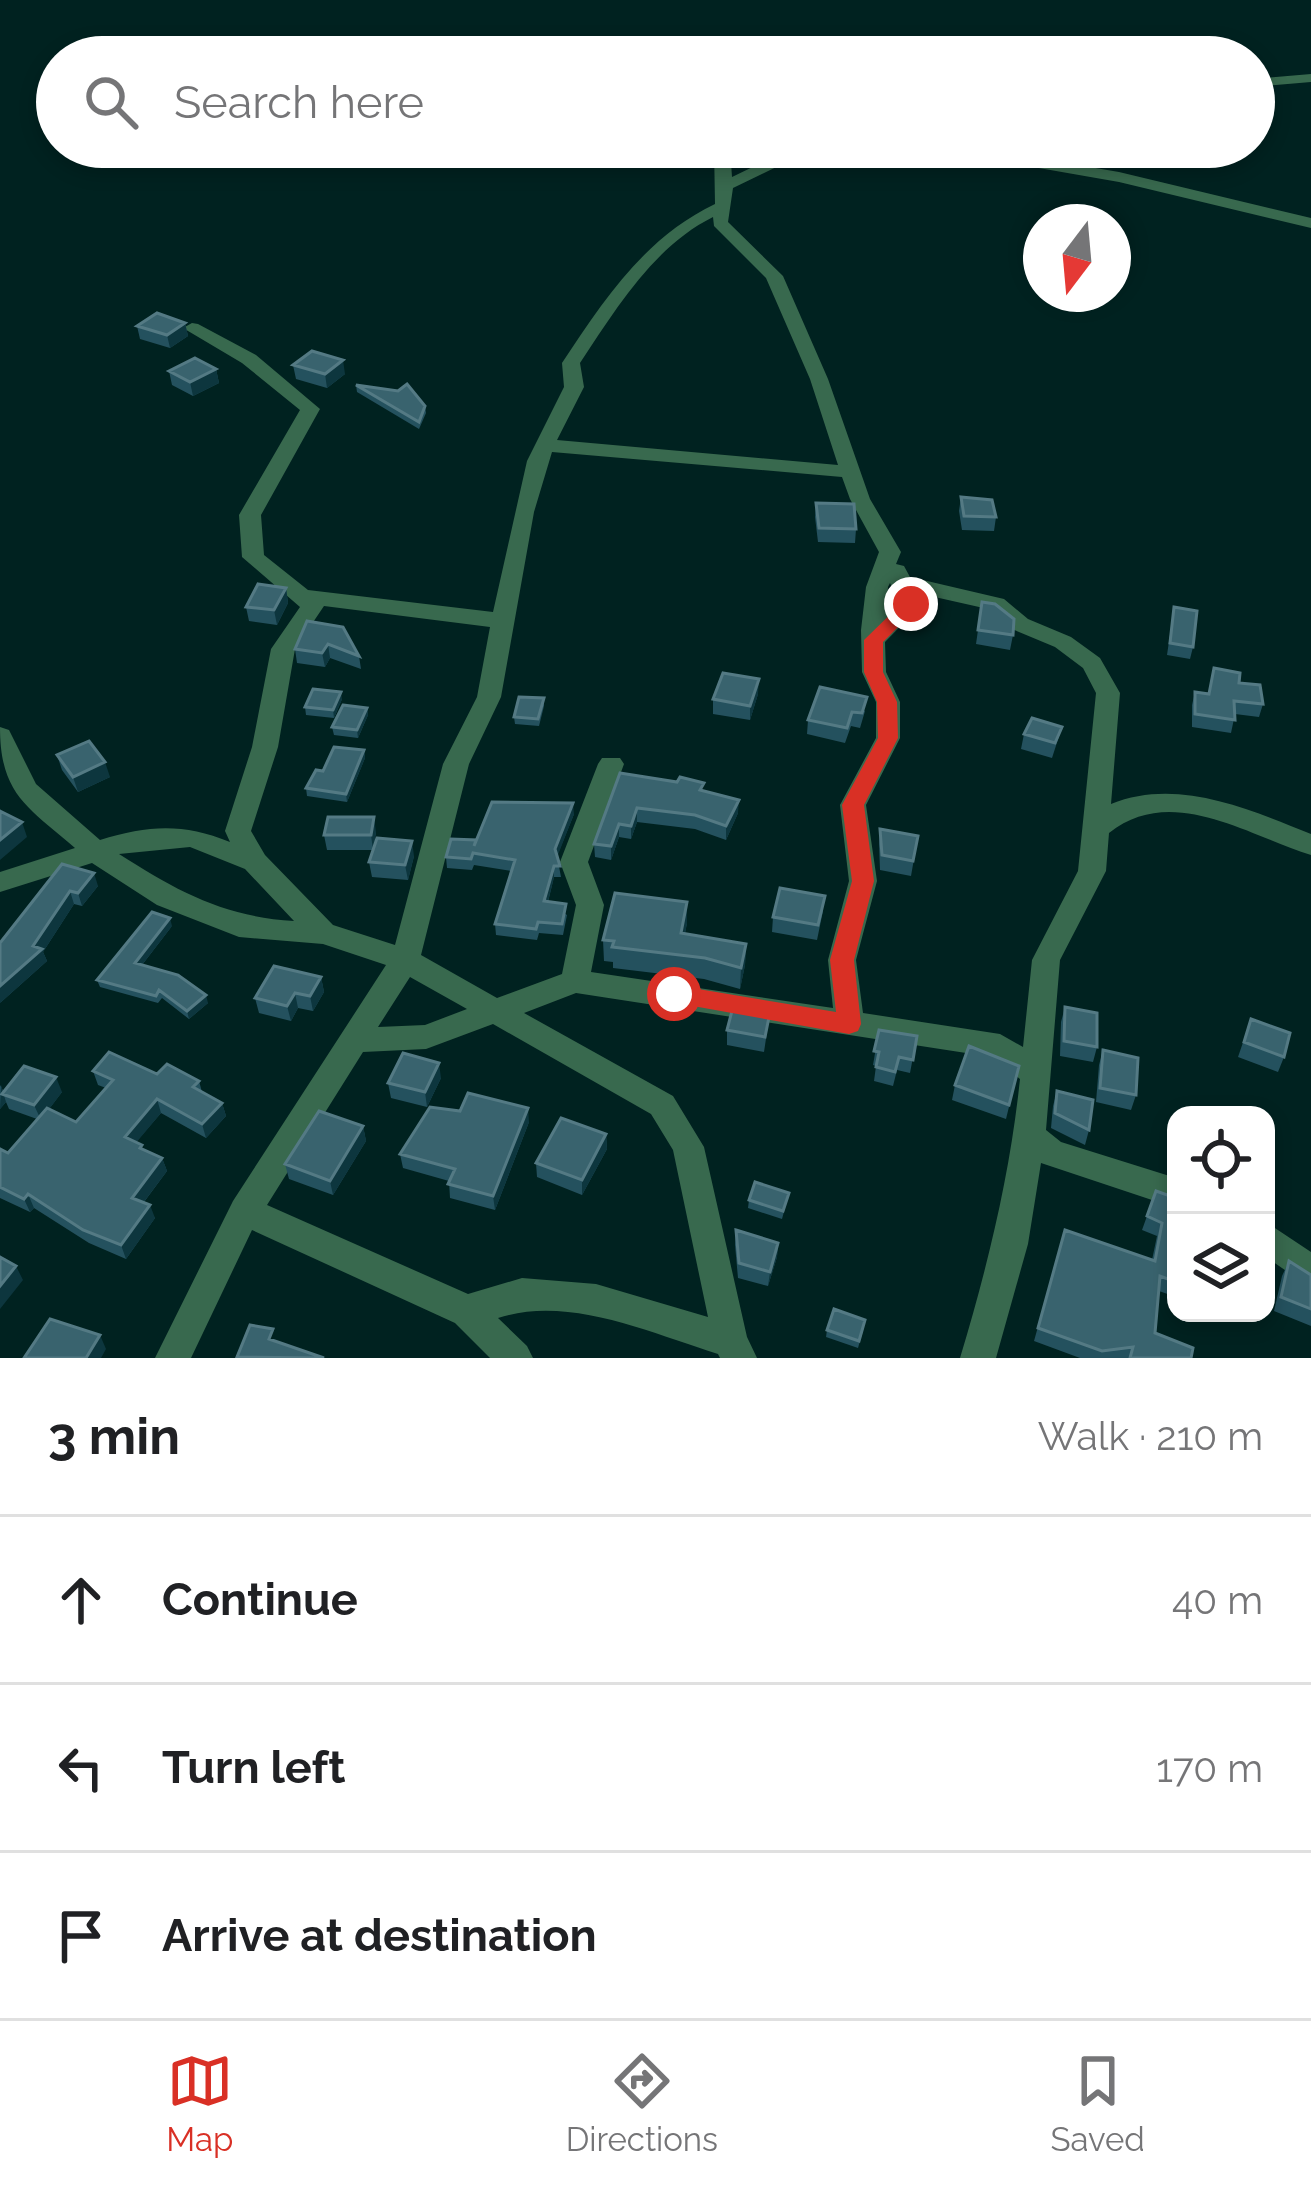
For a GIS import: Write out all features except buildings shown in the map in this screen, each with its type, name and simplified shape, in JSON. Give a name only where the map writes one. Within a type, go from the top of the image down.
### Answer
[{"type":"street","points":[[1275,81],[1311,78]]},
{"type":"street","points":[[723,168],[720,223],[774,276],[826,399],[850,472],[911,604],[873,640]]},
{"type":"street","points":[[173,1358],[245,1211],[405,960],[456,764],[489,697],[524,512],[545,445],[574,387],[571,363],[636,267],[660,251],[688,220],[770,168]]},
{"type":"street","points":[[1074,168],[1119,177],[1184,181],[1311,219]]},
{"type":"street","points":[[192,328],[249,359],[310,409],[250,515],[253,557],[313,606],[284,649],[265,747],[238,831],[255,862],[323,933]]},
{"type":"street","points":[[545,445],[850,472]]},
{"type":"street","points":[[849,1024],[842,960],[863,881],[853,805],[888,738],[887,702],[874,672],[873,640],[877,586],[890,552]]},
{"type":"street","points":[[900,582],[996,604],[1021,624],[1063,642],[1092,664],[1108,693],[1092,872],[1046,960],[1030,1136],[1011,1244],[972,1352]]},
{"type":"street","points":[[307,597],[504,621]]},
{"type":"street","points":[[0,736],[26,790],[98,853],[167,898],[249,929],[323,933],[405,960],[662,1106],[688,1147],[734,1350]]},
{"type":"street","points":[[575,981],[590,905],[574,862],[611,764]]},
{"type":"street","points":[[1094,830],[1127,806],[1181,803],[1243,817],[1311,845]]},
{"type":"street","points":[[0,882],[128,841],[192,837],[255,862]]},
{"type":"street","points":[[354,1040],[426,1037],[575,981],[1000,1046],[1036,1074]]},
{"type":"street","points":[[1030,1136],[1051,1154],[1167,1190]]},
{"type":"street","points":[[245,1211],[467,1311],[515,1358]]},
{"type":"street","points":[[1275,1244],[1311,1272]]},
{"type":"street","points":[[467,1311],[522,1294],[596,1300],[734,1350]]},
{"type":"route","points":[[674,994],[849,1024],[842,960],[863,881],[853,805],[888,738],[887,702],[874,672],[873,640],[911,604]]}]
